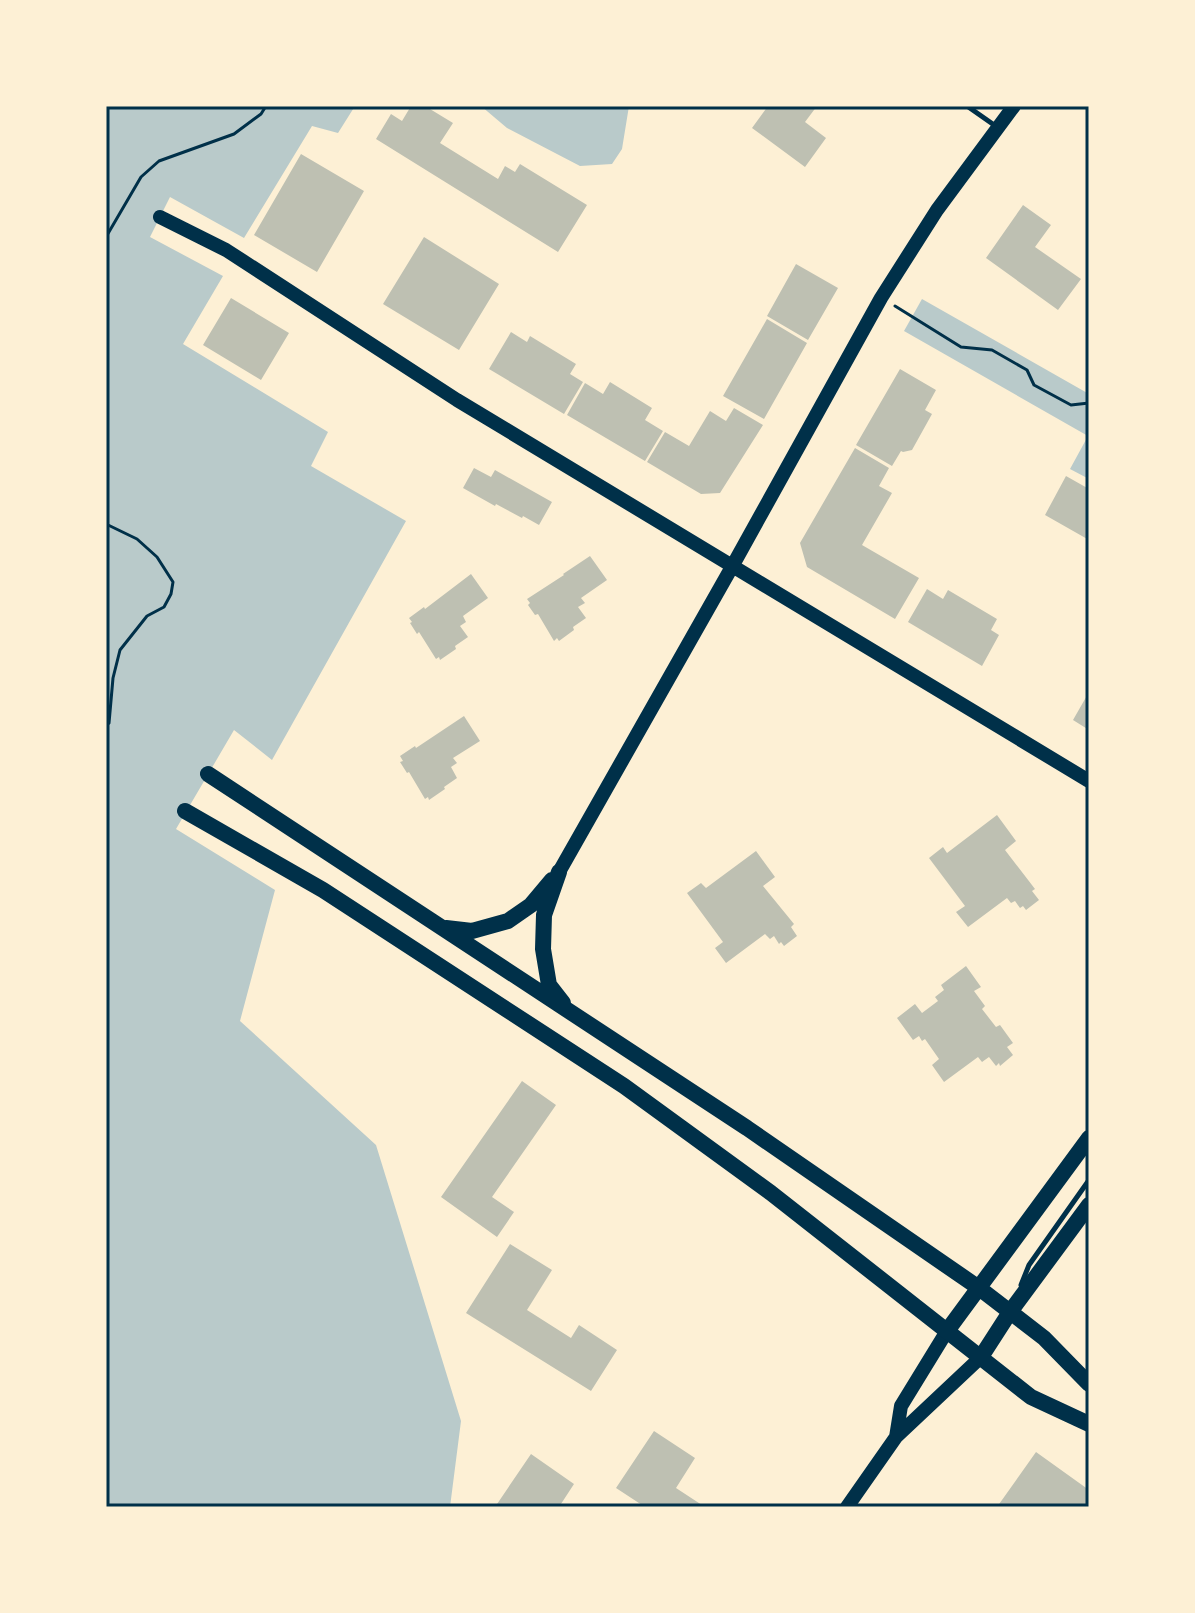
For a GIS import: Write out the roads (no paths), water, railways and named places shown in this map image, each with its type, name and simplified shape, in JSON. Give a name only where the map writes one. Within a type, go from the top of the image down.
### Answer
[{"type":"main road","points":[[208,774],[747,1128],[979,1288],[1044,1338],[1089,1384]]},
{"type":"main road","points":[[185,811],[323,890],[624,1086],[771,1193],[1031,1397],[1089,1424]]},
{"type":"main road","points":[[440,928],[472,931],[508,921],[531,905],[559,872]]},
{"type":"main road","points":[[559,872],[544,915],[543,949],[549,985],[569,1011]]},
{"type":"main road","points":[[947,1331],[1089,1138]]},
{"type":"main road","points":[[981,1357],[1010,1312],[1089,1205]]},
{"type":"street","points":[[559,872],[881,298],[937,210],[1014,106]]},
{"type":"street","points":[[160,217],[226,250],[457,400],[1089,781]]},
{"type":"street","points":[[896,1437],[901,1406],[947,1331]]},
{"type":"street","points":[[847,1507],[896,1437],[981,1357]]},
{"type":"lane","points":[[967,106],[998,128]]},
{"type":"lane","points":[[1010,1312],[1029,1265],[1089,1180]]}]
